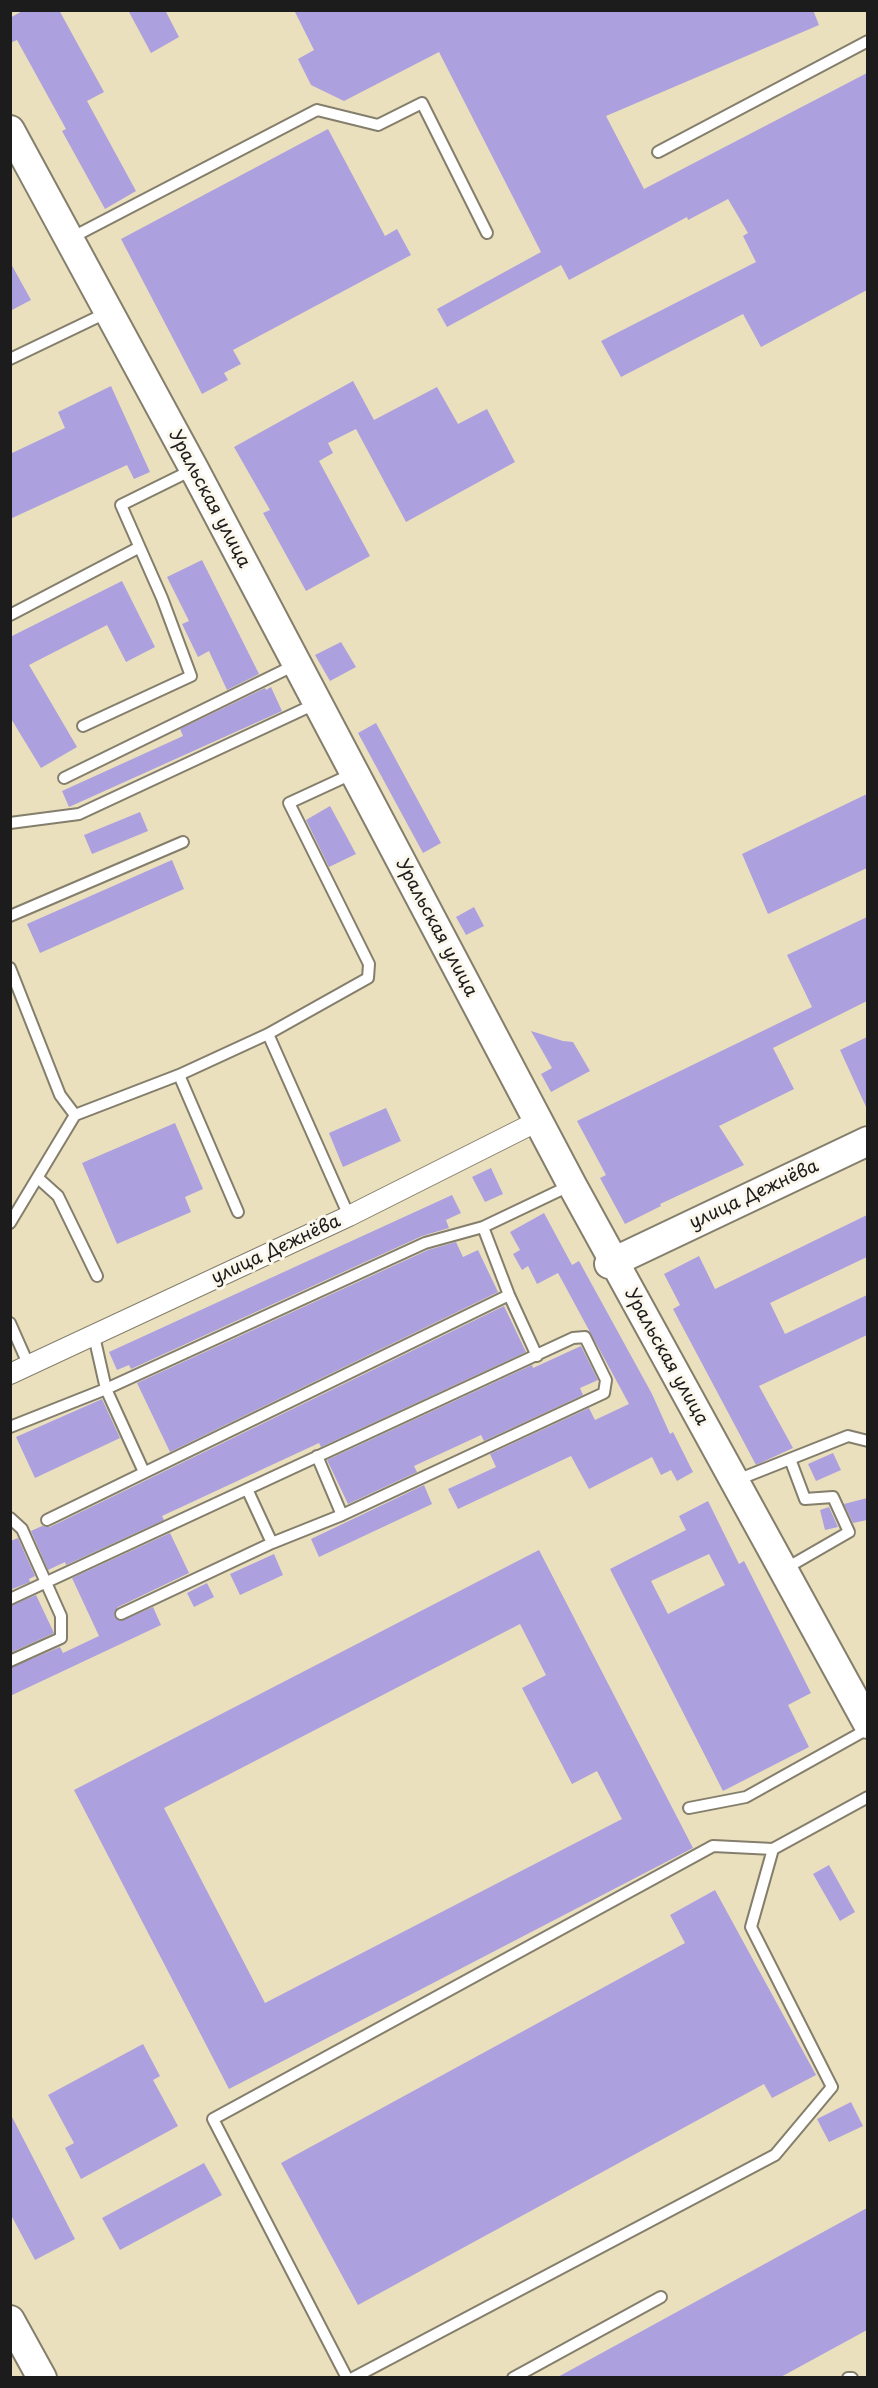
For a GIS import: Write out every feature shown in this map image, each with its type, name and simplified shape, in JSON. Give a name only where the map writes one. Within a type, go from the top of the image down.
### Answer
[{"type":"main road","name":"Уральская улица","points":[[10,130],[65,241],[190,471],[611,1263],[867,1728]]},
{"type":"main road","name":"Уральская улица","points":[[10,146],[65,241]]},
{"type":"main road","name":"Уральская улица","points":[[536,1122],[567,1187],[734,1481],[867,1728]]},
{"type":"main road","name":"улица Дежнёва","points":[[611,1263],[867,1142]]},
{"type":"main road","points":[[10,2320],[42,2378]]},
{"type":"street","name":"улица Дежнёва","points":[[10,1374],[349,1216],[536,1122]]},
{"type":"lane","points":[[658,152],[867,41]]},
{"type":"lane","points":[[65,241],[317,110],[378,125],[422,104],[488,233]]},
{"type":"lane","points":[[10,359],[104,314]]},
{"type":"lane","points":[[83,726],[191,676],[162,598],[121,505],[190,471]]},
{"type":"lane","points":[[10,615],[138,548]]},
{"type":"lane","points":[[64,778],[293,666]]},
{"type":"lane","points":[[10,824],[79,814],[314,705]]},
{"type":"lane","points":[[10,1223],[75,1115],[179,1074],[268,1034],[368,978],[369,964],[289,802],[351,774]]},
{"type":"lane","points":[[10,916],[183,842]]},
{"type":"lane","points":[[10,968],[60,1095],[75,1115]]},
{"type":"lane","points":[[268,1034],[349,1216]]},
{"type":"lane","points":[[179,1074],[237,1212]]},
{"type":"lane","points":[[38,1178],[58,1196],[97,1276]]},
{"type":"lane","points":[[10,1427],[106,1389],[425,1243],[483,1227],[567,1187]]},
{"type":"lane","points":[[483,1227],[509,1295],[537,1356]]},
{"type":"lane","points":[[47,1520],[509,1295]]},
{"type":"lane","points":[[10,1323],[29,1366]]},
{"type":"lane","points":[[94,1336],[106,1389],[144,1472]]},
{"type":"lane","points":[[10,1599],[573,1338],[585,1337],[606,1380],[604,1393],[342,1515],[272,1543],[121,1614]]},
{"type":"lane","points":[[734,1481],[848,1436],[867,1441]]},
{"type":"lane","points":[[317,1456],[342,1515]]},
{"type":"lane","points":[[783,1570],[849,1532],[833,1497],[805,1499],[790,1459]]},
{"type":"lane","points":[[246,1489],[272,1543]]},
{"type":"lane","points":[[10,1518],[22,1529],[61,1616],[61,1638],[10,1661]]},
{"type":"lane","points":[[689,1808],[746,1797],[867,1728]]},
{"type":"lane","points":[[347,2378],[213,2119],[713,1846],[773,1849],[867,1797]]},
{"type":"lane","points":[[353,2378],[776,2155],[832,2087],[751,1927],[773,1849]]},
{"type":"lane","points":[[513,2378],[661,2297]]},
{"type":"building","points":[[24,10],[59,10],[104,92],[87,101],[136,191],[105,209],[62,131],[66,129],[17,40],[10,43],[10,18]]},
{"type":"building","points":[[128,10],[165,10],[179,37],[151,53]]},
{"type":"building","points":[[294,10],[813,10],[819,25],[606,116],[644,189],[867,73],[867,290],[761,347],[743,314],[621,377],[601,341],[756,262],[743,236],[748,233],[728,199],[688,220],[687,217],[569,280],[561,265],[447,327],[437,309],[541,252],[439,52],[344,101],[311,85],[298,59],[314,50]]},
{"type":"building","points":[[328,129],[385,236],[397,229],[411,255],[233,350],[241,364],[224,373],[228,380],[202,394],[121,239]]},
{"type":"building","points":[[10,262],[31,300],[10,311]]},
{"type":"building","points":[[353,381],[374,420],[437,387],[458,424],[487,409],[515,462],[406,522],[356,429],[328,443],[333,453],[319,461],[370,556],[306,591],[263,513],[270,510],[234,447]]},
{"type":"building","points":[[111,386],[150,472],[134,479],[127,465],[10,519],[10,454],[65,428],[58,412]]},
{"type":"building","points":[[202,560],[259,674],[227,690],[209,651],[198,657],[182,624],[189,621],[167,577]]},
{"type":"building","points":[[122,581],[155,647],[126,662],[107,625],[29,665],[77,747],[41,768],[10,717],[10,637]]},
{"type":"building","points":[[341,642],[356,667],[330,681],[315,655]]},
{"type":"building","points":[[271,687],[282,711],[69,807],[62,791],[183,736],[180,729]]},
{"type":"building","points":[[376,723],[441,843],[423,853],[358,733]]},
{"type":"building","points":[[867,794],[867,868],[768,914],[742,854]]},
{"type":"building","points":[[330,806],[356,854],[329,867],[306,820]]},
{"type":"building","points":[[140,812],[148,831],[92,854],[84,835]]},
{"type":"building","points":[[172,860],[184,889],[40,953],[27,924]]},
{"type":"building","points":[[474,907],[484,926],[466,935],[456,917]]},
{"type":"building","points":[[867,917],[867,1001],[773,1048],[794,1089],[719,1126],[744,1165],[660,1204],[661,1206],[625,1224],[600,1178],[606,1175],[577,1121],[812,1007],[787,955]]},
{"type":"building","points":[[531,1031],[573,1042],[590,1071],[551,1092],[541,1074],[552,1068]]},
{"type":"building","points":[[867,1037],[867,1109],[840,1050]]},
{"type":"building","points":[[386,1108],[401,1141],[343,1167],[329,1133]]},
{"type":"building","points":[[175,1123],[203,1189],[185,1197],[191,1212],[117,1244],[82,1163]]},
{"type":"building","points":[[491,1168],[503,1194],[485,1202],[472,1177]]},
{"type":"building","points":[[452,1195],[461,1213],[446,1220],[449,1228],[422,1236],[131,1369],[129,1365],[117,1370],[109,1352]]},
{"type":"building","points":[[544,1213],[572,1265],[579,1261],[652,1394],[670,1434],[673,1432],[693,1472],[677,1481],[671,1470],[661,1475],[652,1457],[589,1489],[571,1456],[458,1509],[448,1489],[496,1467],[490,1454],[589,1408],[595,1420],[629,1404],[558,1273],[537,1284],[528,1266],[522,1270],[513,1254],[520,1250],[510,1232]]},
{"type":"building","points":[[867,1215],[867,1257],[770,1303],[785,1334],[867,1295],[867,1335],[759,1386],[793,1448],[756,1465],[673,1309],[680,1305],[664,1274],[699,1256],[715,1289]]},
{"type":"building","points":[[456,1242],[463,1257],[478,1250],[498,1292],[170,1452],[137,1383],[428,1250]]},
{"type":"building","points":[[504,1306],[526,1352],[321,1447],[319,1443],[162,1516],[164,1520],[66,1565],[65,1562],[48,1570],[31,1531],[42,1526],[50,1527]]},
{"type":"building","points":[[581,1346],[598,1380],[580,1388],[583,1395],[484,1441],[481,1435],[414,1466],[417,1472],[348,1504],[327,1460],[532,1365],[533,1368]]},
{"type":"building","points":[[102,1399],[120,1438],[35,1478],[16,1437]]},
{"type":"building","points":[[833,1453],[841,1470],[816,1481],[808,1464]]},
{"type":"building","points":[[424,1485],[432,1504],[319,1557],[311,1539]]},
{"type":"building","points":[[867,1498],[867,1520],[853,1523],[844,1504]]},
{"type":"building","points":[[708,1501],[739,1564],[744,1561],[811,1693],[788,1705],[809,1747],[723,1791],[610,1569],[686,1530],[679,1516]],"holes":[[[709,1554],[725,1585],[668,1614],[651,1581]]]},
{"type":"building","points":[[829,1507],[838,1527],[825,1530],[820,1510]]},
{"type":"building","points":[[170,1533],[189,1573],[118,1607],[114,1613],[115,1618],[121,1621],[153,1607],[161,1625],[10,1696],[10,1668],[60,1647],[63,1653],[99,1636],[72,1578]]},
{"type":"building","points":[[18,1538],[35,1576],[29,1579],[30,1582],[10,1590],[10,1541]]},
{"type":"building","points":[[539,1550],[693,1848],[229,2089],[74,1790]],"holes":[[[520,1624],[546,1675],[522,1688],[572,1784],[597,1771],[622,1819],[265,2003],[164,1808]]]},
{"type":"building","points":[[274,1554],[283,1575],[240,1595],[230,1574]]},
{"type":"building","points":[[207,1583],[214,1597],[194,1607],[187,1593]]},
{"type":"building","points":[[36,1595],[54,1633],[10,1653],[10,1606]]},
{"type":"building","points":[[829,1865],[855,1912],[840,1921],[813,1874]]},
{"type":"building","points":[[715,1890],[816,2075],[772,2098],[764,2084],[358,2305],[281,2163],[685,1943],[670,1915]]},
{"type":"building","points":[[143,2044],[160,2076],[153,2080],[178,2126],[81,2179],[65,2148],[74,2143],[48,2095]]},
{"type":"building","points":[[851,2102],[863,2126],[829,2142],[817,2119]]},
{"type":"building","points":[[10,2113],[75,2239],[35,2260],[10,2213]]},
{"type":"building","points":[[204,2163],[222,2195],[120,2250],[102,2218]]},
{"type":"building","points":[[867,2208],[867,2330],[779,2378],[556,2378]]}]
